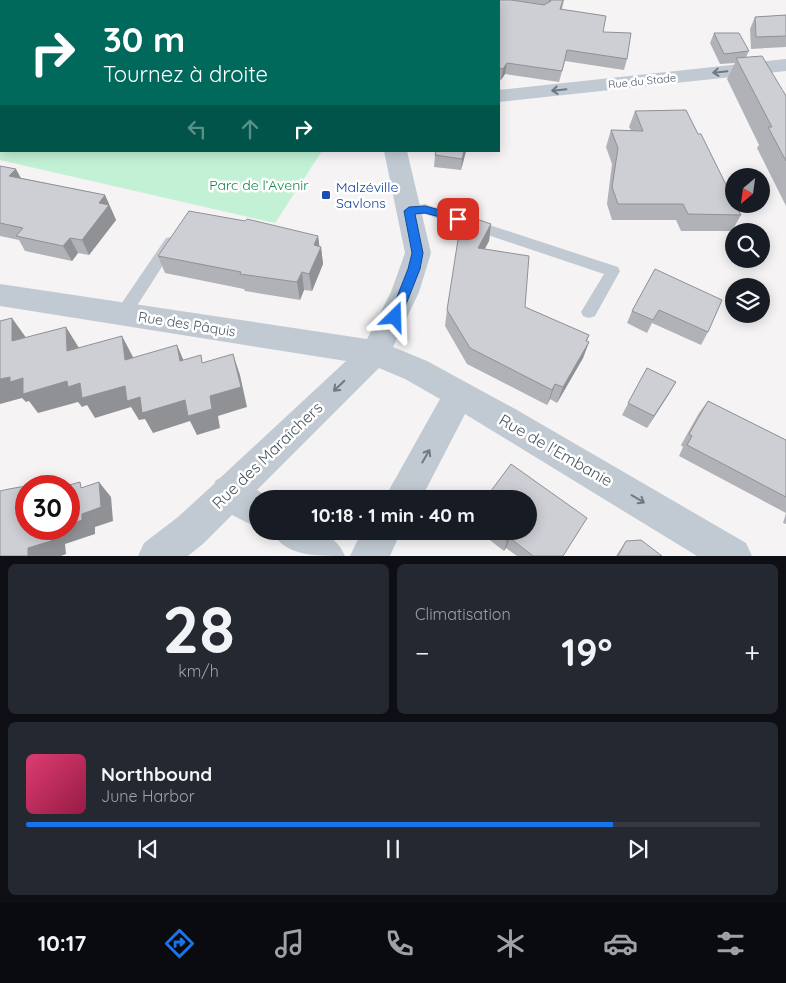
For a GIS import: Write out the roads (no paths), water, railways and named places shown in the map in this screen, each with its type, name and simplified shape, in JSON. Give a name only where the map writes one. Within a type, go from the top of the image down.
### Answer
[{"type":"street","name":"Rue du Stade","points":[[500,96],[786,65]]},
{"type":"street","name":"Rue des Maraîchers","points":[[157,556],[191,530],[228,492],[375,352],[395,317],[418,253],[395,152]]},
{"type":"street","name":"Rue des Pâquis","points":[[0,295],[375,352]]},
{"type":"street","name":"Rue de l'Embanie","points":[[375,352],[416,370],[459,396],[505,420],[733,556]]},
{"type":"street","points":[[407,490],[459,396]]},
{"type":"street","points":[[228,492],[249,505]]},
{"type":"street","points":[[302,540],[326,556]]},
{"type":"street","points":[[369,556],[378,540]]},
{"type":"lane","points":[[409,211],[425,209],[613,271],[589,312]]},
{"type":"lane","points":[[123,314],[180,228]]},
{"type":"place","name":"Malzéville Savlons","points":[[326,195]]},
{"type":"park label","name":"Parc de l’Avenir","points":[[259,185]]}]
